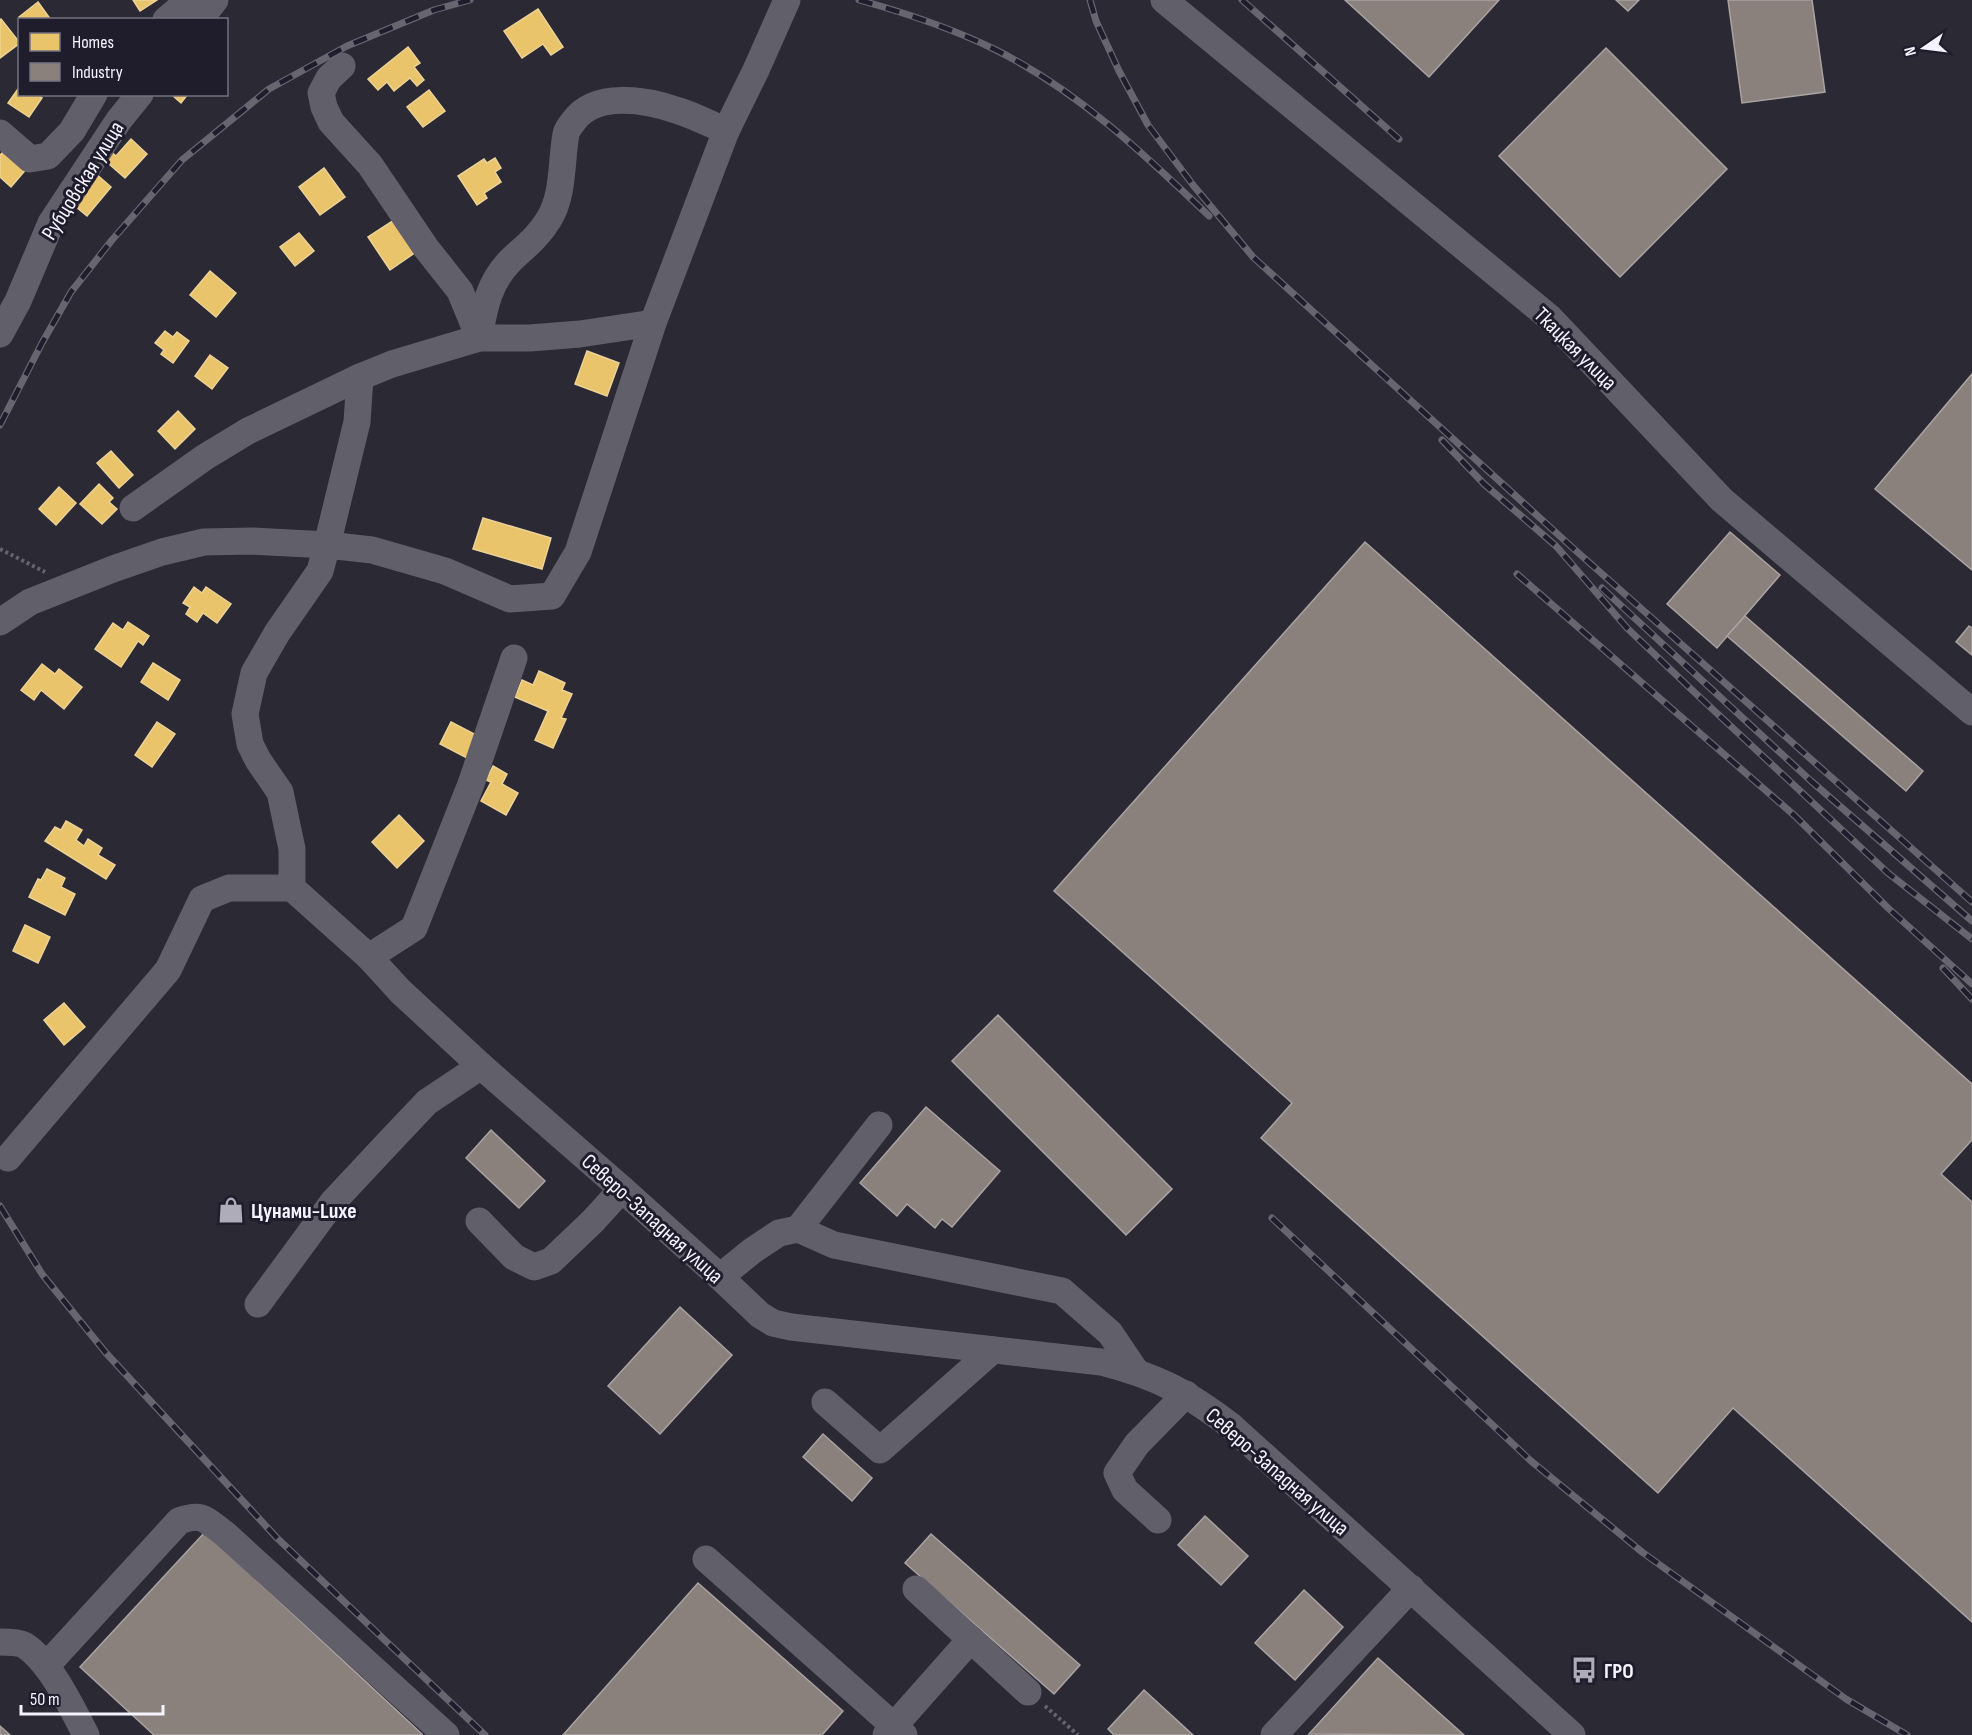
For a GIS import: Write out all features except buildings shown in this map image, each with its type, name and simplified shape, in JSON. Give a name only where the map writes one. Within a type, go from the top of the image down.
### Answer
[{"type":"street","points":[[168,18],[189,0]]},
{"type":"street","points":[[201,18],[215,0]]},
{"type":"street","points":[[0,622],[30,602],[113,569],[162,552],[204,542],[252,541],[372,550],[445,571],[510,599],[552,596],[578,552],[654,323],[726,131],[788,0]]},
{"type":"street","name":"Ткацкая улица","points":[[1164,0],[1550,318],[1722,500],[1972,712]]},
{"type":"street","points":[[342,66],[329,78],[321,93],[324,108],[331,122],[370,165],[426,248],[460,291],[479,338]]},
{"type":"street","name":"Рубцовская улица","points":[[0,134],[30,159],[48,156],[72,130],[93,96]]},
{"type":"street","name":"Рубцовская улица","points":[[0,334],[18,301],[51,223],[119,120],[138,96]]},
{"type":"street","points":[[479,338],[485,303],[498,276],[511,260],[535,240],[551,217],[558,193],[567,130],[580,112],[596,104],[619,100],[679,111],[726,131]]},
{"type":"street","points":[[133,507],[205,457],[248,431],[392,364],[479,338],[570,335],[654,323]]},
{"type":"street","points":[[8,1158],[168,969],[202,899],[230,888],[292,888],[292,849],[280,792],[250,744],[245,714],[254,673],[277,633],[320,571],[357,422],[360,377]]},
{"type":"street","points":[[369,957],[414,928],[471,784],[514,658]]},
{"type":"street","name":"Северо-Западная улица","points":[[292,888],[369,957],[400,991],[481,1066],[622,1189],[760,1315],[773,1323],[791,1327],[1101,1362],[1135,1370],[1169,1384],[1231,1426],[1569,1733]]},
{"type":"street","points":[[258,1304],[333,1202],[391,1140],[427,1102],[481,1066]]},
{"type":"street","points":[[798,1229],[879,1125]]},
{"type":"street","points":[[479,1221],[514,1257],[534,1267],[551,1261],[593,1221],[622,1189]]},
{"type":"street","points":[[720,1277],[779,1233],[798,1229],[834,1245],[1062,1291],[1110,1334],[1135,1370]]},
{"type":"street","points":[[825,1402],[880,1450],[993,1350]]},
{"type":"street","points":[[1158,1520],[1125,1490],[1117,1473],[1137,1444],[1186,1394]]},
{"type":"street","points":[[46,1666],[180,1521],[193,1516],[205,1519],[225,1534],[446,1735]]},
{"type":"street","points":[[706,1559],[895,1732],[971,1639]]},
{"type":"street","points":[[1274,1735],[1411,1588]]},
{"type":"street","points":[[916,1589],[1028,1692]]},
{"type":"street","points":[[0,1642],[22,1644],[46,1666],[66,1695],[86,1735]]},
{"type":"path","points":[[0,549],[72,587]]},
{"type":"path","points":[[1028,1692],[1078,1735]]},
{"type":"railway","points":[[0,425],[71,292],[112,240],[182,160],[269,89],[347,46],[434,10],[470,0]]},
{"type":"railway","points":[[859,0],[946,28],[980,42],[1026,66],[1109,125],[1209,216]]},
{"type":"railway","points":[[1090,0],[1096,21],[1119,71],[1148,125],[1193,185],[1253,257],[1574,549],[1972,902]]},
{"type":"railway","points":[[1242,0],[1399,139]]},
{"type":"railway","points":[[1442,440],[1484,484],[1556,546],[1627,628],[1692,690],[1888,873],[1972,939]]},
{"type":"railway","points":[[1517,574],[1795,816],[1888,908],[1972,984]]},
{"type":"railway","points":[[1602,588],[1811,781],[1972,921]]},
{"type":"railway","points":[[1943,968],[1972,999]]},
{"type":"railway","points":[[0,1206],[42,1274],[106,1353],[277,1538],[485,1735]]},
{"type":"railway","points":[[1272,1218],[1531,1461],[1642,1552],[1846,1699],[1907,1735]]},
{"type":"place","name":"Цунами-Luxe","points":[[231,1210]]},
{"type":"place","name":"ГРО","points":[[1584,1670]]}]
